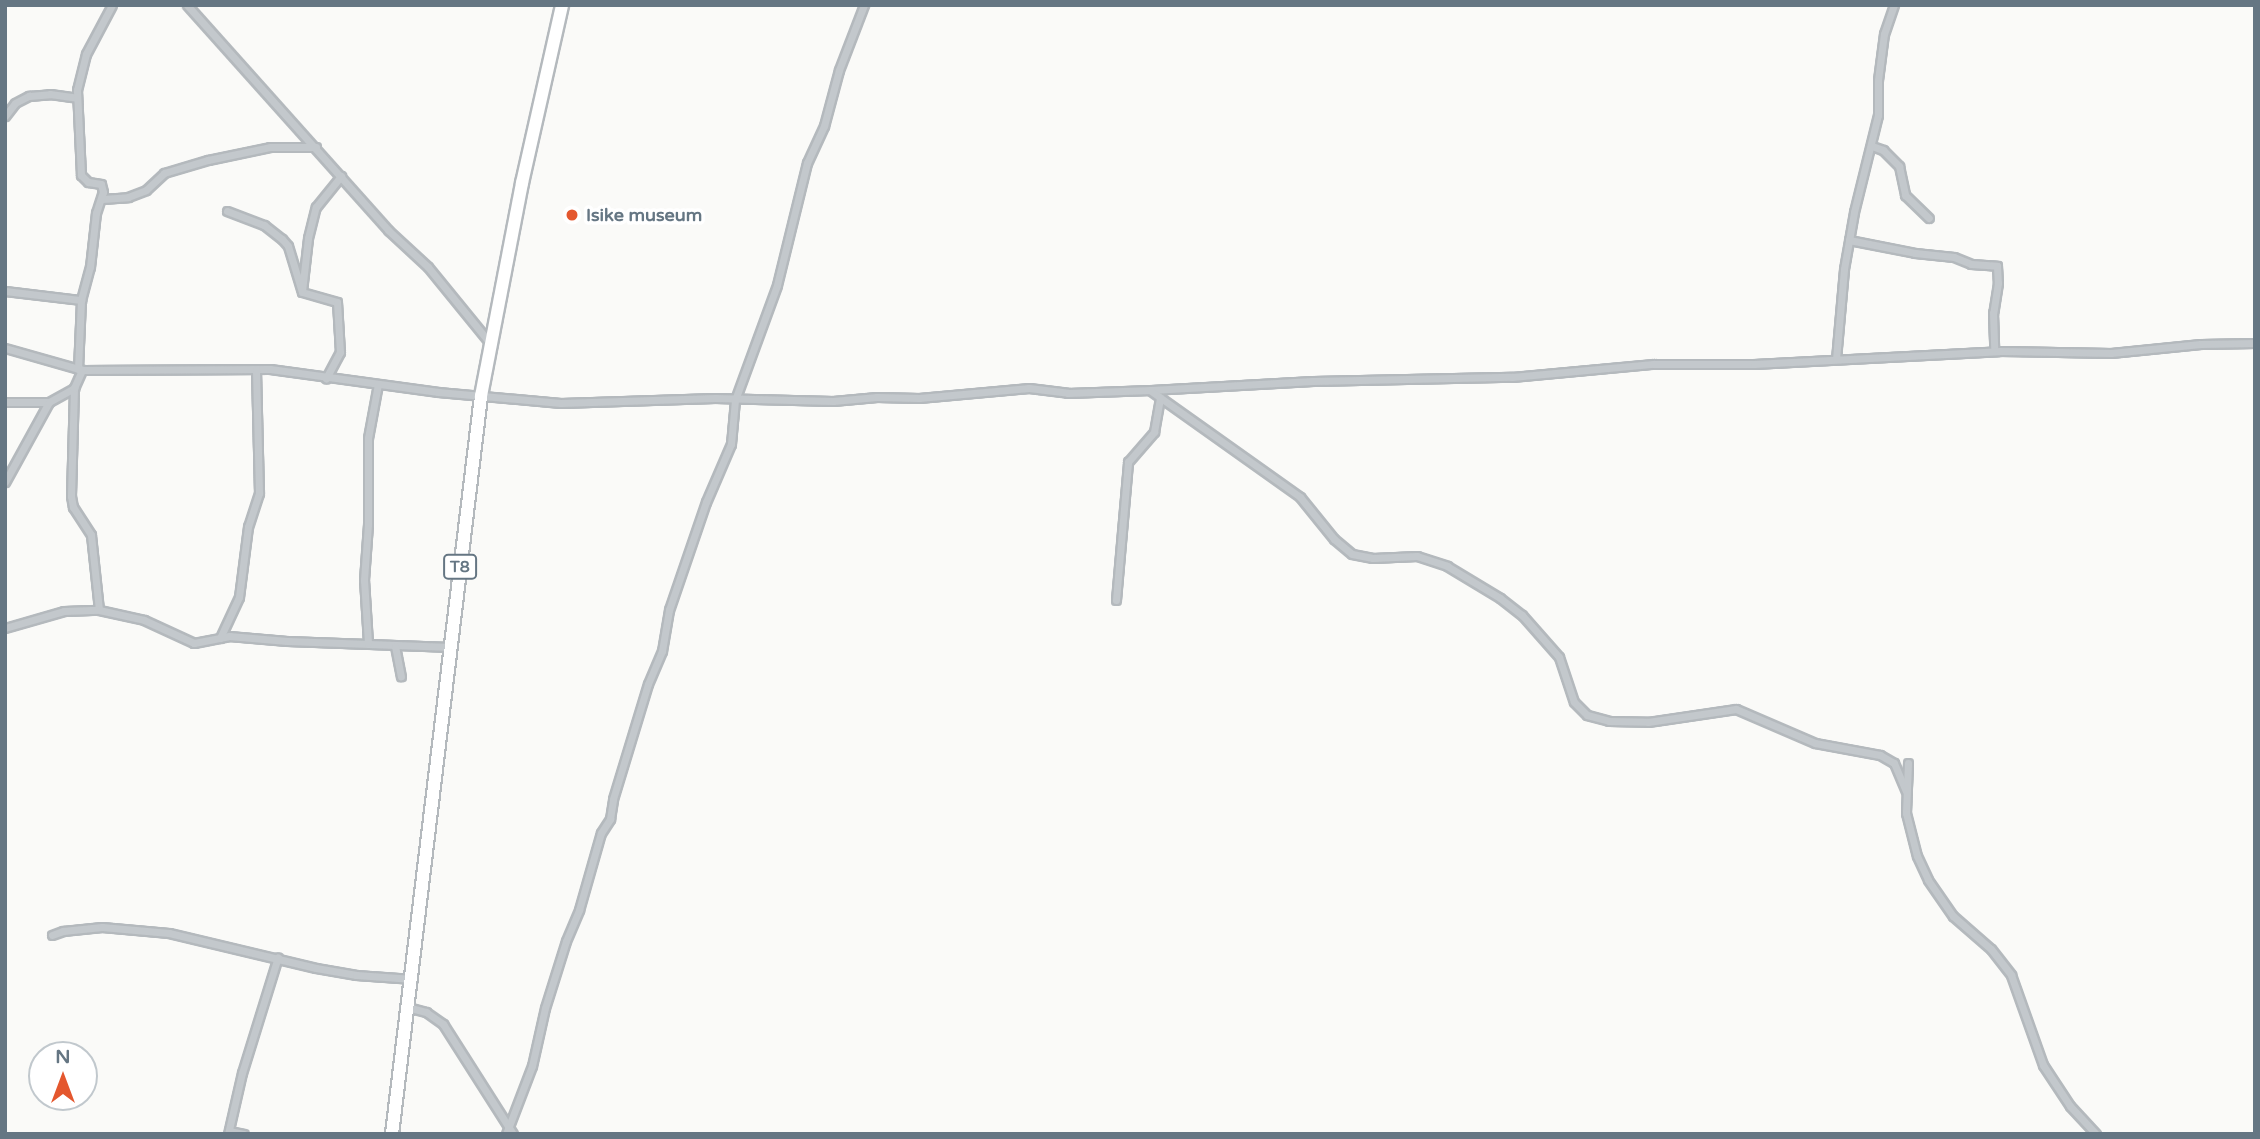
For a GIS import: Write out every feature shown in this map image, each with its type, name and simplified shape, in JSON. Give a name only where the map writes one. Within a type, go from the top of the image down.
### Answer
[{"type":"highway","name":"T8","points":[[392,1134],[481,396],[523,174],[562,5]]},
{"type":"street","points":[[99,610],[90,535],[73,507],[71,496],[74,388],[80,369],[81,300],[90,267],[96,213],[102,199],[103,186],[88,182],[81,175],[77,98],[82,64],[112,5]]},
{"type":"street","points":[[187,5],[388,229],[428,267],[490,344]]},
{"type":"street","points":[[509,1132],[538,1045],[545,1008],[566,941],[579,910],[601,833],[610,821],[613,799],[648,684],[662,651],[669,610],[706,502],[730,444],[735,400],[759,328],[777,285],[807,163],[824,126],[839,70],[864,5]]},
{"type":"street","points":[[1836,359],[1849,240],[1878,115],[1878,80],[1884,34],[1894,5]]},
{"type":"street","points":[[5,116],[15,103],[29,96],[50,94],[77,98]]},
{"type":"street","points":[[102,199],[128,197],[146,190],[167,172],[208,160],[270,147],[316,146]]},
{"type":"street","points":[[1872,146],[1883,150],[1896,162],[1902,174],[1905,195],[1928,218]]},
{"type":"street","points":[[302,292],[308,238],[316,207],[341,176]]},
{"type":"street","points":[[227,211],[264,225],[282,239],[288,246],[302,292],[310,297],[334,300],[338,304],[340,352],[326,378]]},
{"type":"street","points":[[1849,240],[1915,253],[1954,257],[1971,264],[1997,266],[1998,283],[1993,313],[1994,351]]},
{"type":"street","points":[[5,290],[81,300]]},
{"type":"street","points":[[5,348],[32,353],[80,369],[282,370],[326,378],[481,396],[561,402],[790,402],[919,398],[1018,388],[1068,393],[1313,381],[1512,377],[1653,364],[1994,351],[2111,353],[2201,344],[2255,343]]},
{"type":"street","points":[[220,638],[239,597],[248,527],[259,493],[257,370]]},
{"type":"street","points":[[368,643],[364,580],[368,438],[379,384]]},
{"type":"street","points":[[5,402],[49,402],[74,388]]},
{"type":"street","points":[[1151,390],[1300,497],[1334,539],[1352,554],[1373,558],[1417,556],[1447,566],[1500,598],[1522,615],[1559,657],[1574,702],[1587,715],[1609,720],[1648,722],[1736,709],[1815,743],[1880,755],[1894,763],[1906,791]]},
{"type":"street","points":[[1116,600],[1128,462],[1154,432],[1160,398]]},
{"type":"street","points":[[5,482],[49,402]]},
{"type":"street","points":[[5,628],[64,611],[99,610],[144,620],[194,643],[229,636],[272,641],[451,647]]},
{"type":"street","points":[[395,646],[401,676]]},
{"type":"street","points":[[1908,762],[1906,813],[1917,856],[1928,880],[1953,916],[1996,954],[2011,975],[2043,1065],[2070,1106],[2096,1134]]},
{"type":"street","points":[[52,935],[72,929],[113,928],[198,939],[356,975],[412,979]]},
{"type":"street","points":[[244,1134],[228,1132],[242,1073],[278,957]]},
{"type":"street","points":[[407,1007],[426,1012],[443,1024],[509,1132]]},
{"type":"place","name":"Isike museum","points":[[572,215]]}]
